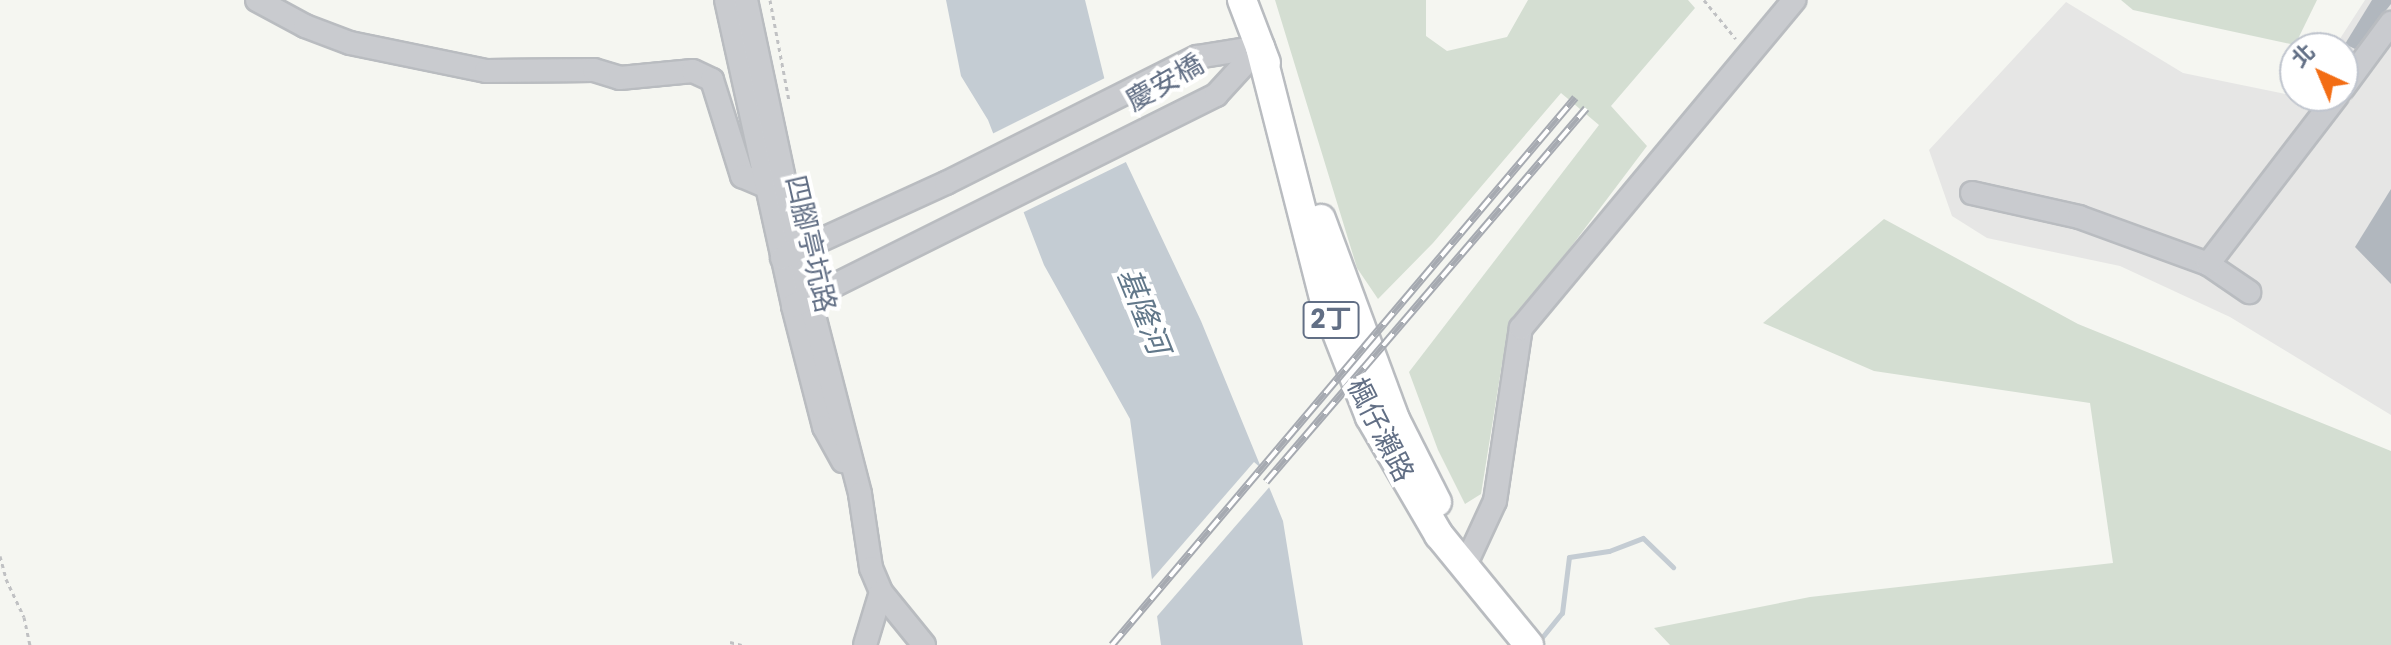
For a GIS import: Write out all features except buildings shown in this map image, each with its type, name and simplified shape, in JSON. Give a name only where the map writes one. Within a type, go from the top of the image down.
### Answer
[{"type":"main road","name":"楓仔瀨路","points":[[1242,0],[1395,419],[1464,568],[1529,645]]},
{"type":"street","points":[[257,0],[305,26],[350,43],[486,71],[594,70],[620,78],[693,71],[712,80],[742,176],[765,186]]},
{"type":"street","name":"四腳亭坑路","points":[[726,0],[765,186],[790,254]]},
{"type":"street","name":"四腳亭坑路","points":[[746,0],[790,254],[860,494],[871,568],[881,592]]},
{"type":"street","points":[[1464,568],[1495,501],[1521,328],[1794,0]]},
{"type":"street","points":[[2359,66],[2391,23]]},
{"type":"street","name":"慶安橋","points":[[790,254],[946,183],[1197,57],[1260,47]]},
{"type":"street","name":"慶安橋","points":[[802,303],[1216,95],[1260,47]]},
{"type":"street","points":[[2208,264],[2325,112]]},
{"type":"street","points":[[1972,193],[2079,217],[2208,264],[2249,292]]},
{"type":"street","points":[[865,645],[881,592]]},
{"type":"street","points":[[881,592],[924,645]]},
{"type":"path","points":[[1704,0],[1749,54]]},
{"type":"path","points":[[0,556],[6,579],[24,617],[30,645]]},
{"type":"path","points":[[730,642],[742,645]]},
{"type":"shaded area","points":[[1275,0],[1426,0],[1426,36],[1447,51],[1507,37],[1528,0],[1688,0],[1695,8],[1611,106],[1647,146],[1515,321],[1502,364],[1481,494],[1465,504],[1438,450],[1409,372],[1599,125],[1561,93],[1433,243],[1378,299],[1357,268]]},
{"type":"shaded area","points":[[2121,0],[2317,0],[2301,32],[2279,32],[2279,42],[2133,10]]},
{"type":"shaded area","points":[[2365,0],[2391,0],[2391,415],[2230,317],[2120,266],[1987,238],[1952,216],[1929,150],[2066,2],[2183,73],[2279,93],[2279,112],[2359,112],[2359,32],[2344,32]]},
{"type":"shaded area","points":[[1884,219],[2078,324],[2391,451],[2391,645],[1670,645],[1654,628],[1810,597],[2113,563],[2090,403],[1874,371],[1763,323]]},
{"type":"water","name":"基隆河","points":[[946,0],[1085,0],[1124,158],[1201,321],[1283,521],[1303,645],[1161,645],[1130,419],[1044,265],[988,120],[961,76]]},
{"type":"pier","points":[[1109,76],[1130,160],[1020,214],[990,135]]},
{"type":"pier","points":[[1254,462],[1269,475],[1272,484],[1153,621],[1147,585]]},
{"type":"waterway","points":[[1539,641],[1562,613],[1569,557],[1609,551],[1643,538],[1673,567]]},
{"type":"railway","points":[[1112,645],[1575,98]]},
{"type":"railway","points":[[1266,482],[1586,108]]}]
